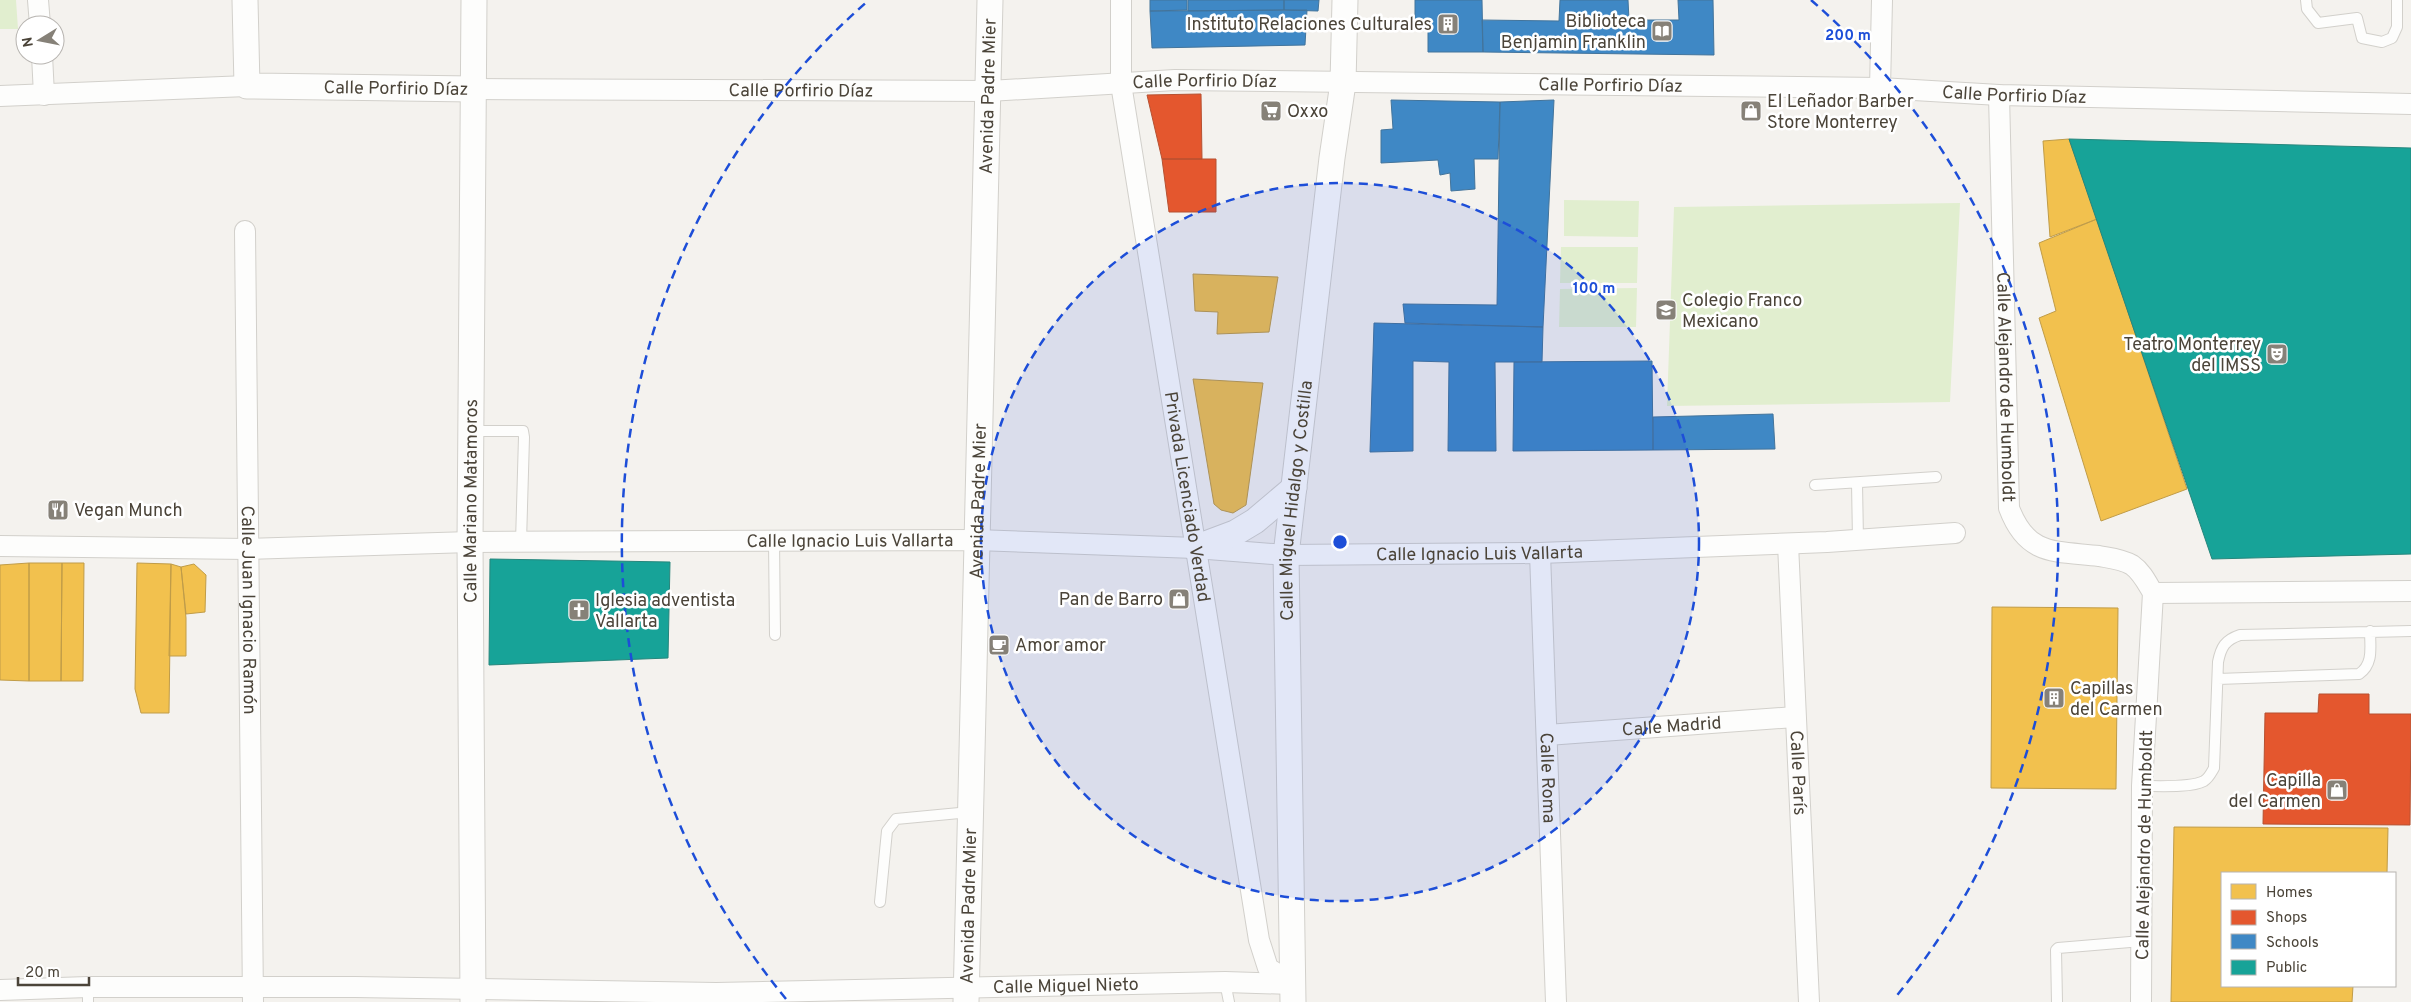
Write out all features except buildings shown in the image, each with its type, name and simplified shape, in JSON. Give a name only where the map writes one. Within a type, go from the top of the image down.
[{"type":"street","points":[[38,0],[39,15]]},
{"type":"street","points":[[245,0],[247,86]]},
{"type":"street","name":"Calle Mariano Matamoros","points":[[473,996],[470,431],[474,0]]},
{"type":"street","name":"Avenida Padre Mier","points":[[966,994],[990,0]]},
{"type":"street","name":"Privada Licenciado Verdad","points":[[1121,0],[1121,84],[1168,365],[1195,548],[1259,940],[1268,968],[1292,987]]},
{"type":"street","name":"Calle Miguel Hidalgo y Costilla","points":[[1292,987],[1286,555],[1331,168],[1343,83],[1345,0]]},
{"type":"street","points":[[1880,88],[1882,0]]},
{"type":"street","points":[[43,65],[44,94]]},
{"type":"street","name":"Calle Porfirio Díaz","points":[[0,96],[247,86],[989,91],[1175,80],[1880,88],[1999,95],[2411,104]]},
{"type":"street","name":"Calle Alejandro de Humboldt","points":[[1999,95],[2009,508],[2016,528],[2032,543],[2050,551],[2115,558],[2132,565],[2142,575],[2152,593],[2142,786],[2141,1002]]},
{"type":"street","name":"Calle Juan Ignacio Ramón","points":[[245,231],[253,995]]},
{"type":"street","points":[[1195,548],[1235,533],[1255,521],[1294,488]]},
{"type":"street","name":"Calle Ignacio Luis Vallarta","points":[[0,546],[248,549],[470,542],[976,540],[1195,548],[1286,555],[1540,553],[1788,544],[1955,533]]},
{"type":"street","name":"Calle París","points":[[1788,544],[1809,1002]]},
{"type":"street","name":"Calle Roma","points":[[1540,553],[1556,1002]]},
{"type":"street","points":[[2152,593],[2411,591]]},
{"type":"street","name":"Calle Madrid","points":[[1547,735],[1795,717]]},
{"type":"street","name":"Calle Miguel Nieto","points":[[0,990],[88,995],[716,997],[966,994],[1225,982],[1292,987]]},
{"type":"lane","points":[[2306,0],[2307,9],[2318,23],[2357,18],[2362,38],[2382,42],[2392,38],[2397,27],[2397,0]]},
{"type":"lane","points":[[470,431],[522,431],[524,437],[521,542]]},
{"type":"lane","points":[[1816,486],[1936,477]]},
{"type":"lane","points":[[1856,483],[1858,540]]},
{"type":"lane","points":[[774,540],[775,635]]},
{"type":"lane","points":[[2218,679],[2360,674],[2366,670],[2370,662],[2370,631]]},
{"type":"lane","points":[[2142,786],[2193,784],[2202,782],[2209,777],[2214,768],[2220,649],[2228,639],[2240,634],[2411,631]]},
{"type":"lane","points":[[880,902],[887,831],[896,819],[970,812]]},
{"type":"lane","points":[[2057,1002],[2056,950],[2058,948],[2142,941]]},
{"type":"lane","points":[[1225,982],[1229,1002]]},
{"type":"green space","points":[[0,0],[16,0],[17,15],[15,15],[15,29],[0,29]]},
{"type":"green space","points":[[1564,200],[1639,201],[1638,237],[1564,236]]},
{"type":"green space","points":[[1960,203],[1950,402],[1667,406],[1674,207]]},
{"type":"green space","points":[[1561,247],[1638,247],[1637,283],[1560,283]]},
{"type":"green space","points":[[1637,288],[1636,327],[1559,327],[1560,289]]},
{"type":"place","name":"Instituto Relaciones Culturales","points":[[1448,24]]},
{"type":"place","name":"Biblioteca Benjamin Franklin","points":[[1662,31]]},
{"type":"place","name":"Oxxo","points":[[1271,111]]},
{"type":"place","name":"El Leñador Barber Store Monterrey","points":[[1751,111]]},
{"type":"place","name":"Colegio Franco Mexicano","points":[[1666,310]]},
{"type":"place","name":"Teatro Monterrey del IMSS","points":[[2277,354]]},
{"type":"place","name":"Vegan Munch","points":[[58,510]]},
{"type":"place","name":"Pan de Barro","points":[[1179,599]]},
{"type":"place","name":"Iglesia adventista Vallarta","points":[[579,610]]},
{"type":"place","name":"Amor amor","points":[[999,645]]},
{"type":"place","name":"Capillas del Carmen","points":[[2054,698]]},
{"type":"place","name":"Capilla del Carmen","points":[[2337,790]]}]
